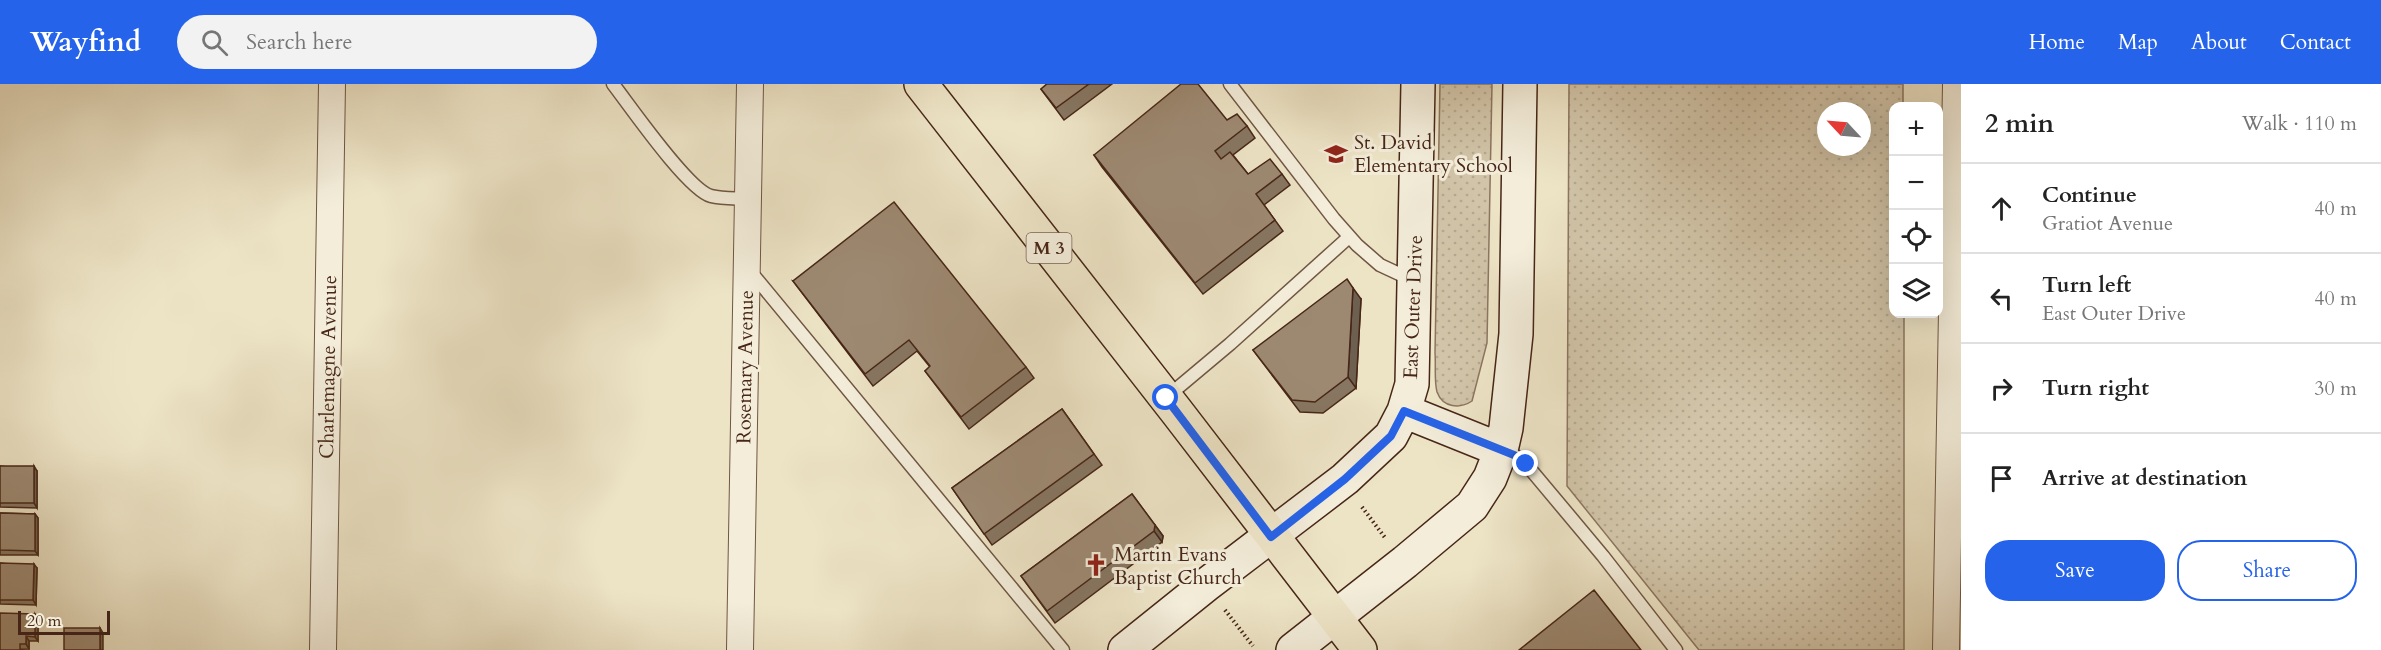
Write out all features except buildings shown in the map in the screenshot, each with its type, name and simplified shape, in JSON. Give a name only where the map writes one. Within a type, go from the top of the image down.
[{"type":"main road","name":"M 3","points":[[921,84],[1360,650]]},
{"type":"street","name":"Charlemagne Avenue","points":[[323,650],[332,84]]},
{"type":"street","name":"Rosemary Avenue","points":[[740,650],[750,84]]},
{"type":"street","name":"East Outer Drive","points":[[1125,650],[1353,472],[1391,436],[1404,411],[1412,384],[1418,84]]},
{"type":"street","points":[[1293,650],[1472,506],[1490,478],[1501,450],[1506,428],[1516,334],[1520,84]]},
{"type":"street","points":[[1946,650],[1956,84]]},
{"type":"street","points":[[1404,411],[1501,450]]},
{"type":"lane","points":[[613,84],[670,158],[699,190],[710,196],[748,199]]},
{"type":"lane","points":[[1230,84],[1349,237],[1380,265],[1414,281]]},
{"type":"lane","points":[[1166,398],[1349,237]]},
{"type":"lane","points":[[747,268],[1064,650]]},
{"type":"lane","points":[[1501,450],[1514,455],[1526,464],[1603,556],[1676,650]]},
{"type":"path","points":[[1355,499],[1387,539]]},
{"type":"path","points":[[1221,605],[1253,646]]},
{"type":"shaded area","points":[[1440,84],[1492,84],[1487,343],[1472,401],[1457,406],[1443,401],[1437,392],[1436,383]]},
{"type":"shaded area","points":[[1569,84],[1903,84],[1903,102],[1889,102],[1889,318],[1904,318],[1904,650],[1699,650],[1567,486]]},
{"type":"place","name":"St. David Elementary School","points":[[1336,154]]},
{"type":"place","name":"Martin Evans Baptist Church","points":[[1096,565]]},
{"type":"route","points":[[1166,398],[1271,537],[1345,479],[1391,436],[1404,411],[1514,455],[1526,464]]}]
